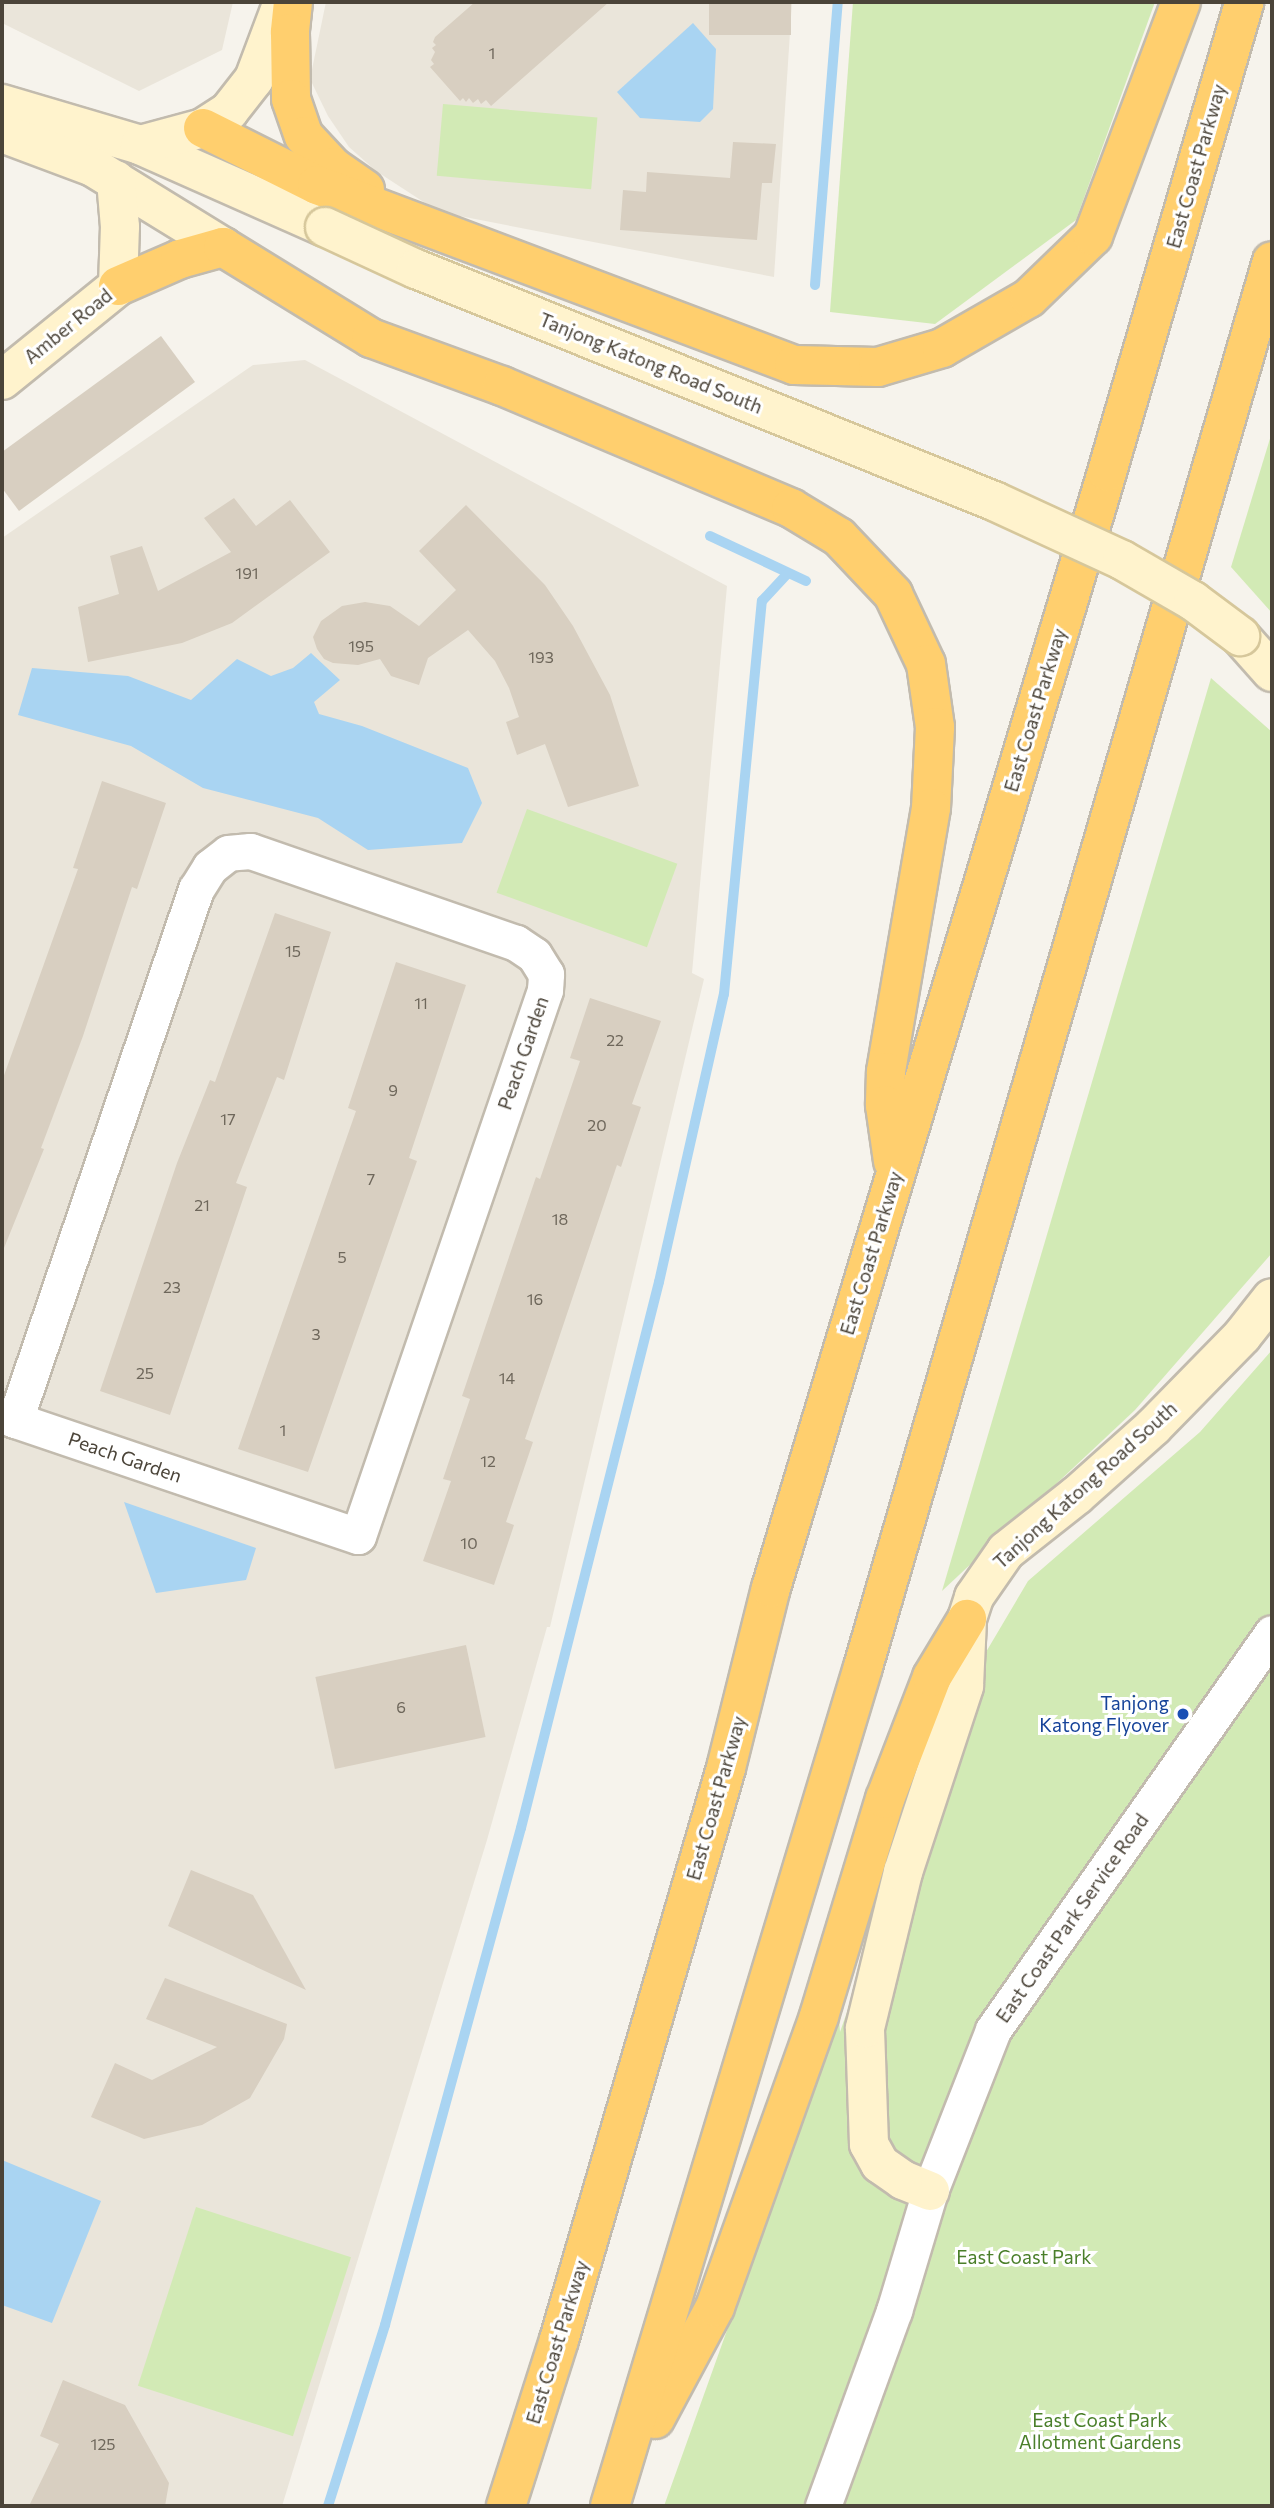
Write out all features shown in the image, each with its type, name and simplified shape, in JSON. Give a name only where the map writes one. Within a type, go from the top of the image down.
[{"type":"highway","points":[[293,2],[291,99],[304,136],[333,167],[413,221]]},
{"type":"highway","points":[[203,128],[317,184],[794,365],[878,367],[942,348],[1029,299],[1094,236],[1181,2]]},
{"type":"highway","name":"East Coast Parkway","points":[[506,2506],[559,2340],[726,1768],[771,1588],[1107,472],[1244,2]]},
{"type":"highway","points":[[118,286],[180,259],[223,247],[371,338],[502,386],[791,508],[839,537],[893,594],[926,664],[935,727],[931,808],[886,1072],[886,1105],[894,1173]]},
{"type":"highway","points":[[612,2501],[863,1667],[1272,261]]},
{"type":"highway","points":[[612,2501],[715,2307],[819,2016],[886,1799],[932,1677],[967,1619]]},
{"type":"main road","points":[[140,145],[203,128],[229,111],[254,79],[283,2]]},
{"type":"main road","name":"Tanjong Katong Road South","points":[[2,104],[140,145],[416,269],[994,501],[1122,560],[1193,601],[1240,636],[1272,671]]},
{"type":"main road","points":[[2,133],[93,167],[223,247]]},
{"type":"main road","name":"Amber Road","points":[[2,380],[118,286],[120,227],[116,180]]},
{"type":"main road","name":"Tanjong Katong Road South","points":[[967,1619],[979,1589],[1006,1551],[1077,1495],[1153,1427],[1242,1336],[1272,1298]]},
{"type":"main road","points":[[930,2192],[903,2180],[880,2164],[870,2144],[865,2028],[903,1872],[964,1686],[967,1619]]},
{"type":"street","name":"Peach Garden","points":[[250,852],[516,943],[534,955],[546,974],[545,990],[358,1536],[8,1418],[196,889],[210,867],[228,853],[250,852]]},
{"type":"street","name":"East Coast Park Service Road","points":[[823,2506],[894,2311],[930,2192],[993,2030],[1272,1633]]},
{"type":"shaded area","points":[[2,2],[233,2],[222,50],[139,91],[2,23]]},
{"type":"shaded area","points":[[326,2],[792,2],[774,277],[439,212],[376,171],[349,147],[328,116],[310,79]]},
{"type":"shaded area","points":[[305,360],[727,586],[692,973],[704,979],[550,1627],[547,1627],[487,1840],[282,2506],[2,2506],[2,538],[253,365]]},
{"type":"green space","points":[[853,2],[1155,2],[1076,220],[935,324],[830,312]]},
{"type":"green space","points":[[443,104],[597,118],[591,189],[437,176]]},
{"type":"green space","points":[[1272,432],[1272,613],[1231,567]]},
{"type":"green space","points":[[1211,678],[1272,732],[1272,1253],[1135,1410],[942,1591]]},
{"type":"green space","points":[[527,809],[677,864],[647,947],[497,893]]},
{"type":"green space","name":"East Coast Park","points":[[1272,1350],[1272,2506],[664,2506],[839,2018],[840,2032],[954,1706],[1028,1581],[1200,1432]]},
{"type":"green space","points":[[196,2207],[351,2257],[293,2436],[138,2386]]},
{"type":"water","points":[[693,23],[716,49],[713,109],[700,122],[640,118],[617,92]]},
{"type":"water","points":[[311,653],[340,680],[314,702],[319,714],[362,726],[468,768],[482,803],[462,843],[368,850],[318,818],[203,788],[131,746],[18,715],[32,668],[128,676],[191,700],[237,659],[271,676],[293,668]]},
{"type":"water","points":[[124,1502],[256,1548],[246,1580],[156,1593]]},
{"type":"water","points":[[2,2160],[101,2201],[52,2323],[2,2305]]},
{"type":"building","points":[[475,2],[609,2],[491,106],[486,100],[481,104],[478,99],[473,103],[469,98],[466,102],[463,98],[460,101],[430,67],[434,64],[431,60],[435,52],[432,48],[436,45],[433,42],[435,37]]},
{"type":"building","points":[[709,2],[791,2],[791,35],[709,35]]},
{"type":"building","points":[[733,142],[776,144],[772,183],[762,183],[757,240],[620,230],[623,190],[646,192],[647,172],[730,178]]},
{"type":"building","points":[[161,336],[195,382],[19,511],[2,488],[2,452]]},
{"type":"building","points":[[234,498],[256,526],[290,500],[330,552],[232,623],[182,643],[88,662],[78,607],[119,594],[110,556],[142,546],[158,591],[231,552],[204,518]]},
{"type":"building","points":[[466,505],[545,585],[573,626],[610,695],[639,786],[568,807],[545,744],[517,755],[506,722],[519,717],[509,688],[495,661],[468,630],[428,658],[419,685],[391,676],[380,659],[358,665],[333,663],[324,659],[317,649],[313,637],[321,621],[342,606],[365,602],[390,606],[419,626],[456,590],[419,551]]},
{"type":"building","points":[[102,781],[166,803],[137,889],[132,887],[83,1036],[41,1148],[44,1149],[2,1253],[2,1081],[78,869],[73,868]]},
{"type":"building","points":[[275,913],[331,932],[284,1080],[277,1077],[236,1183],[247,1187],[170,1415],[100,1391],[177,1163],[210,1080],[215,1082]]},
{"type":"building","points":[[396,962],[466,985],[409,1158],[417,1161],[308,1472],[238,1449],[356,1111],[348,1108]]},
{"type":"building","points":[[590,998],[661,1021],[632,1104],[641,1107],[621,1167],[617,1165],[525,1439],[533,1442],[506,1522],[514,1525],[494,1585],[423,1561],[451,1481],[443,1479],[470,1399],[462,1396],[536,1177],[540,1179],[580,1061],[570,1058]]},
{"type":"building","points":[[466,1645],[486,1737],[335,1769],[315,1677]]},
{"type":"building","points":[[191,1870],[253,1895],[306,1990],[168,1926]]},
{"type":"building","points":[[165,1978],[287,2024],[284,2039],[250,2098],[202,2125],[144,2139],[91,2117],[115,2063],[152,2080],[217,2047],[146,2019]]},
{"type":"building","points":[[63,2380],[125,2405],[169,2483],[165,2506],[29,2506],[59,2444],[40,2436]]},
{"type":"waterway","points":[[815,285],[838,2]]},
{"type":"waterway","points":[[710,536],[806,581]]},
{"type":"waterway","points":[[328,2506],[385,2325],[521,1828],[659,1282],[724,994],[762,601],[788,573]]},
{"type":"place","name":"Tanjong Katong Flyover","points":[[1183,1714]]},
{"type":"park label","name":"East Coast Park Allotment Gardens","points":[[1100,2431]]}]
